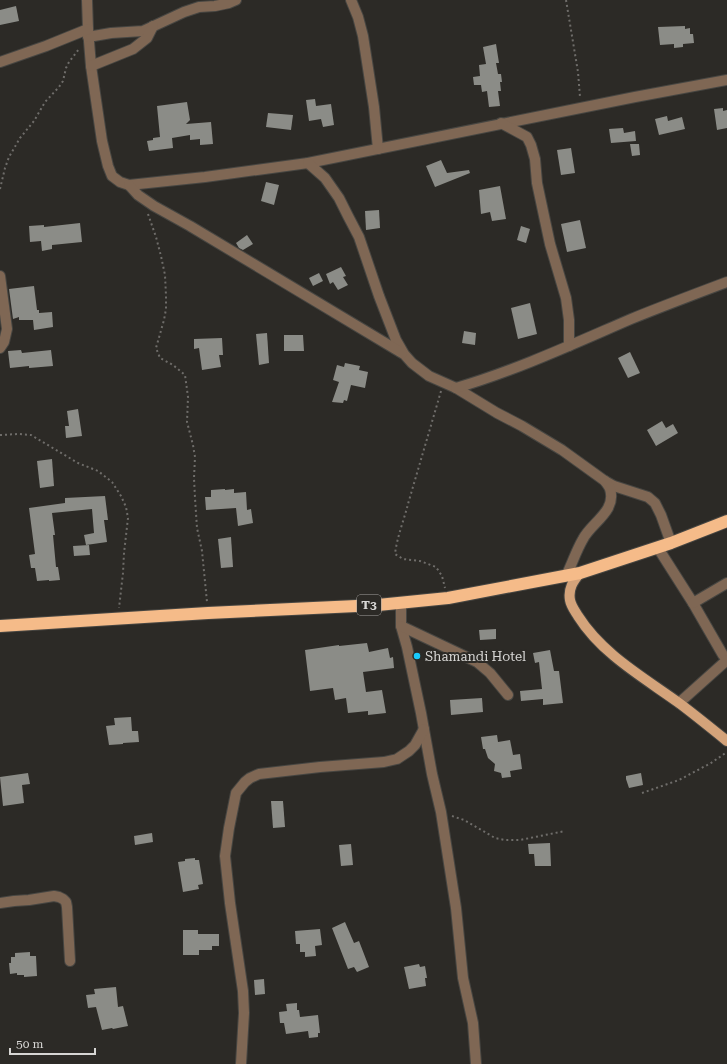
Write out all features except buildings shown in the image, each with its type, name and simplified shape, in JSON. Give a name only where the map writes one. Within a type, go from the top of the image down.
[{"type":"highway","name":"T3","points":[[0,626],[401,603],[448,598],[580,573],[658,548],[727,521]]},
{"type":"main road","points":[[580,573],[573,582],[569,592],[570,602],[582,623],[590,633],[611,654],[679,703],[727,741]]},
{"type":"street","points":[[87,0],[91,66],[102,141],[112,176],[120,182],[130,184],[205,177],[308,163],[501,123],[727,80]]},
{"type":"street","points":[[0,62],[46,46],[88,36],[144,31],[184,12],[236,0]]},
{"type":"street","points":[[351,0],[358,17],[363,36],[374,108],[378,148]]},
{"type":"street","points":[[91,66],[133,49],[147,38],[153,26]]},
{"type":"street","points":[[501,123],[527,137],[531,145],[535,159],[537,183],[550,244],[566,298],[569,320],[569,346]]},
{"type":"street","points":[[308,163],[325,178],[339,198],[359,237],[396,340],[412,364],[429,376],[456,388],[496,413],[522,426],[562,450],[605,481],[614,486],[648,497],[655,503],[671,543]]},
{"type":"street","points":[[130,184],[138,195],[154,206],[404,354]]},
{"type":"street","points":[[0,276],[7,329],[4,342],[0,348]]},
{"type":"street","points":[[456,388],[496,375],[727,282]]},
{"type":"street","points":[[566,576],[587,532],[609,508],[611,500],[610,489],[605,481]]},
{"type":"street","points":[[658,548],[693,603],[723,655],[727,659],[679,703]]},
{"type":"street","points":[[693,603],[727,583]]},
{"type":"street","points":[[401,603],[401,626],[407,647],[441,812],[456,908],[463,978],[473,1023],[476,1064]]},
{"type":"street","points":[[401,626],[477,662],[490,673],[508,695]]},
{"type":"street","points":[[241,1064],[244,1013],[243,991],[230,903],[225,856],[228,828],[236,793],[245,782],[259,774],[384,762],[396,759],[409,751],[415,745],[424,729]]},
{"type":"street","points":[[0,903],[54,896],[63,899],[68,907],[70,960]]},
{"type":"path","points":[[566,0],[578,72],[580,109]]},
{"type":"path","points":[[0,188],[5,168],[20,138],[34,121],[45,102],[59,87],[63,81],[69,62],[88,36]]},
{"type":"path","points":[[138,195],[148,215],[156,237],[165,275],[166,309],[156,348],[160,358],[173,365],[185,375],[188,397],[187,422],[195,457],[194,491],[197,528],[202,551],[208,613]]},
{"type":"path","points":[[444,383],[396,544],[395,554],[403,559],[420,561],[436,567],[442,576],[448,598]]},
{"type":"path","points":[[0,435],[31,435],[78,463],[98,471],[112,482],[121,496],[126,507],[128,518],[117,619]]},
{"type":"path","points":[[642,793],[679,780],[711,763],[727,752]]},
{"type":"path","points":[[441,812],[464,820],[495,838],[505,840],[520,840],[565,831]]},
{"type":"place","name":"Shamandi Hotel","points":[[417,656]]}]
